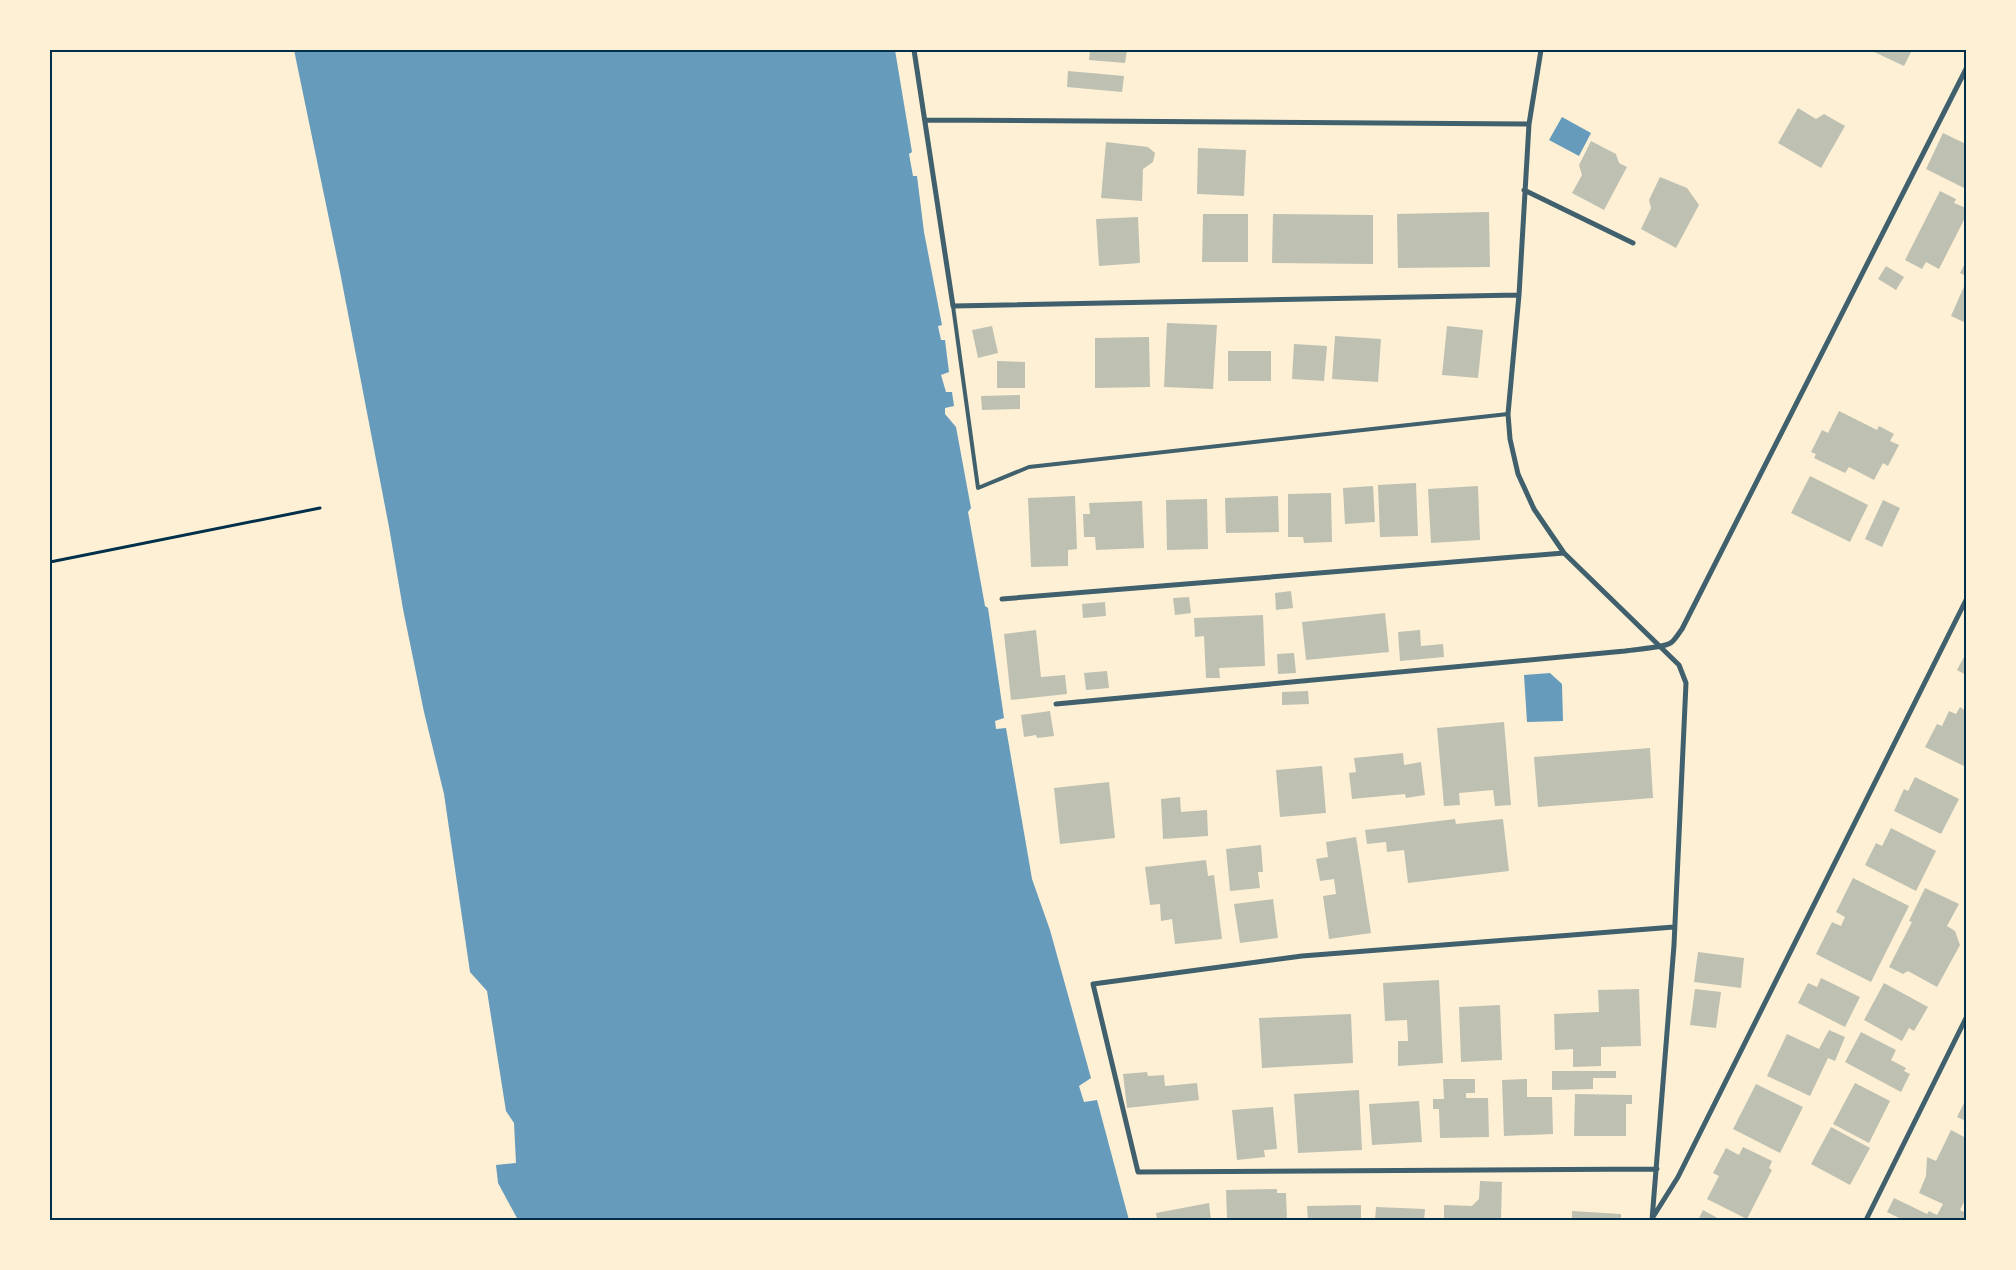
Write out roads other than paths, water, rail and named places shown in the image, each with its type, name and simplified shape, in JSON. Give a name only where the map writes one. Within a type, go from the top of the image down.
[{"type":"street","points":[[914,50],[953,306],[1519,295]]},
{"type":"street","points":[[1541,50],[1529,124],[1519,295],[1508,414],[1510,439],[1518,474],[1534,509],[1564,554],[1679,665],[1686,684],[1674,927],[1652,1220]]},
{"type":"street","points":[[1056,704],[1662,647],[1672,642],[1682,629],[1966,69]]},
{"type":"street","points":[[926,120],[1529,124]]},
{"type":"street","points":[[1524,190],[1633,243]]},
{"type":"street","points":[[1002,598],[1564,554]]},
{"type":"street","points":[[1652,1220],[1683,1168],[1966,600]]},
{"type":"street","points":[[1657,1169],[1138,1172],[1093,984],[1302,956],[1674,927]]},
{"type":"street","points":[[1866,1220],[1966,1018]]},
{"type":"lane","points":[[953,306],[978,488],[1029,467],[1508,414]]},
{"type":"water","points":[[294,50],[895,50],[912,152],[909,154],[913,176],[917,176],[924,232],[942,325],[938,326],[941,340],[945,340],[949,372],[941,375],[946,392],[952,392],[954,406],[945,408],[945,414],[956,427],[971,508],[968,512],[985,606],[988,608],[1004,718],[995,721],[996,729],[1006,728],[1032,879],[1050,930],[1091,1078],[1079,1086],[1084,1102],[1097,1100],[1129,1220],[518,1220],[498,1183],[496,1165],[516,1163],[514,1123],[506,1111],[487,991],[470,972],[444,794],[424,712],[403,609],[340,272]]},
{"type":"water","points":[[1562,117],[1591,133],[1579,156],[1549,140]]},
{"type":"water","points":[[1550,673],[1562,684],[1563,721],[1527,722],[1524,675]]}]
